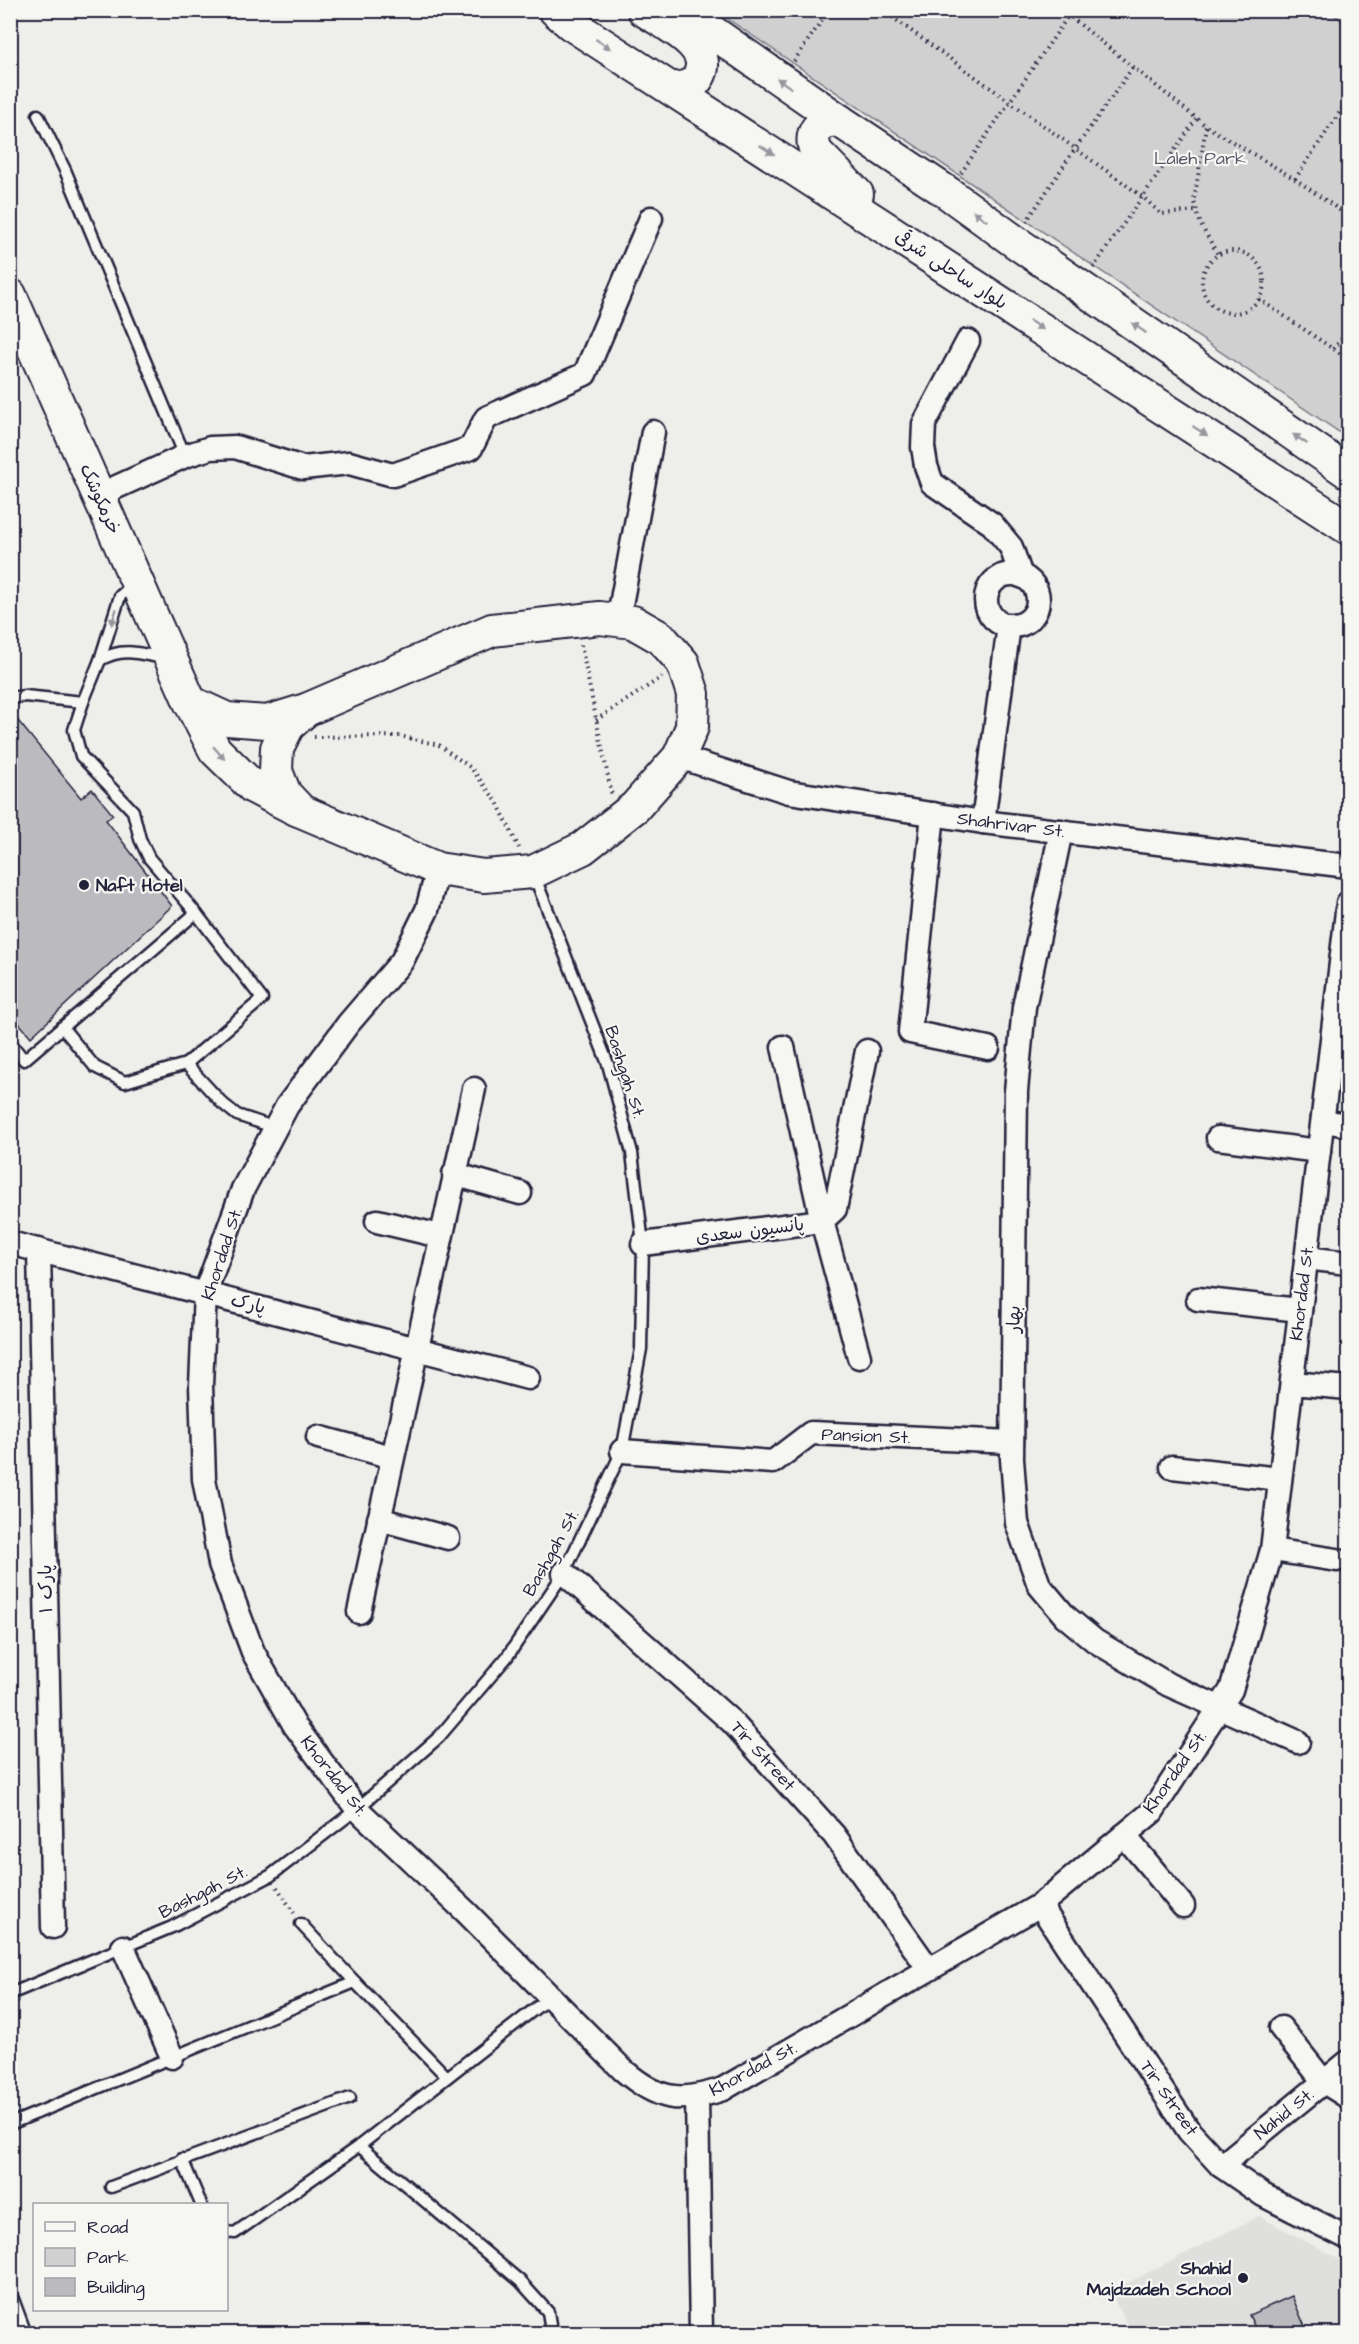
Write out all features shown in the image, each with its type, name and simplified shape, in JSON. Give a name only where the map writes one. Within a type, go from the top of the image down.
[{"type":"main road","name":"بلوار ساحلی شرقی","points":[[555,10],[571,24],[1348,528]]},
{"type":"main road","points":[[645,10],[697,46],[702,56],[699,76],[691,84],[681,89],[671,88]]},
{"type":"main road","points":[[681,10],[840,121],[948,192],[1014,241],[1348,471]]},
{"type":"main road","points":[[840,121],[825,121],[819,126],[812,139],[817,153],[898,236]]},
{"type":"main road","name":"خرمکوشک","points":[[10,295],[22,332],[99,495],[190,702],[215,750],[253,788],[301,811],[438,869],[484,876],[533,872]]},
{"type":"main road","points":[[190,702],[227,719],[267,722],[306,710],[492,630],[600,618],[633,622],[661,638],[683,663],[693,694],[692,727],[679,758],[635,807],[583,848],[533,872]]},
{"type":"main road","points":[[301,811],[285,794],[276,771],[277,748],[288,726],[306,710]]},
{"type":"street","points":[[99,495],[185,456],[210,448],[236,447],[303,468],[349,463],[393,476],[471,448],[486,418],[585,374],[651,218]]},
{"type":"street","points":[[968,341],[924,424],[923,447],[926,466],[932,483],[992,524],[1011,547],[1021,576]]},
{"type":"street","points":[[618,621],[653,432]]},
{"type":"street","points":[[1013,574],[1021,576],[1034,586],[1038,602],[1036,610],[1025,622],[1010,625],[1001,623],[989,611],[987,594],[990,585],[996,579],[1013,574]]},
{"type":"street","points":[[983,822],[1010,625]]},
{"type":"street","name":"Shahrivar St.","points":[[679,758],[789,792],[983,822],[1348,866]]},
{"type":"street","points":[[933,814],[910,1032],[987,1048]]},
{"type":"street","name":"بهار","points":[[1061,831],[1024,1007],[1016,1091],[1012,1442],[1017,1523],[1039,1585],[1065,1616],[1095,1641],[1169,1685],[1298,1742]]},
{"type":"street","name":"Khordad St.","points":[[438,869],[427,910],[402,961],[348,1024],[287,1106],[243,1189],[205,1293],[201,1385],[204,1479],[220,1564],[253,1653],[295,1726],[357,1809],[466,1912],[622,2070],[644,2088],[669,2097],[697,2098],[723,2089],[1040,1905],[1152,1812],[1231,1690],[1272,1550],[1348,903]]},
{"type":"street","points":[[783,1047],[822,1221],[859,1357]]},
{"type":"street","name":"پانسیون سعدی","points":[[643,1244],[822,1221],[835,1209],[867,1051]]},
{"type":"street","points":[[359,1612],[415,1348],[474,1089]]},
{"type":"street","points":[[1323,1121],[1348,1125]]},
{"type":"street","points":[[1218,1138],[1319,1151]]},
{"type":"street","points":[[454,1174],[520,1193]]},
{"type":"street","points":[[377,1221],[440,1236]]},
{"type":"street","name":"پارک","points":[[10,1243],[528,1378]]},
{"type":"street","name":"پارک ۱","points":[[39,1250],[53,1927]]},
{"type":"street","points":[[1306,1258],[1348,1263]]},
{"type":"street","points":[[1198,1299],[1300,1310]]},
{"type":"street","points":[[1292,1383],[1348,1388]]},
{"type":"street","name":"Pansion St.","points":[[622,1451],[773,1462],[812,1434],[1012,1442]]},
{"type":"street","points":[[318,1437],[392,1457]]},
{"type":"street","points":[[1172,1467],[1280,1479]]},
{"type":"street","points":[[379,1519],[448,1538]]},
{"type":"street","points":[[1272,1550],[1337,1560]]},
{"type":"street","name":"Tir Street","points":[[564,1573],[740,1731],[834,1835],[929,1969]]},
{"type":"street","points":[[1124,1835],[1183,1906]]},
{"type":"street","name":"Tir Street","points":[[1040,1905],[1189,2131],[1221,2166],[1263,2195],[1348,2238]]},
{"type":"street","points":[[123,1947],[172,2056]]},
{"type":"street","points":[[1281,2028],[1323,2082],[1348,2097]]},
{"type":"street","name":"Nahid St.","points":[[1221,2166],[1348,2062]]},
{"type":"street","points":[[697,2098],[701,2334]]},
{"type":"lane","points":[[38,115],[65,170],[185,456]]},
{"type":"lane","points":[[62,1027],[95,1067],[125,1082],[186,1064],[262,999],[196,913],[149,858],[140,839],[133,811],[81,756],[74,730],[100,660],[120,596],[137,581]]},
{"type":"lane","points":[[100,660],[113,653],[129,652],[172,660]]},
{"type":"lane","points":[[10,698],[25,696],[83,702]]},
{"type":"lane","name":"Bashgah St.","points":[[10,1994],[172,1927],[270,1876],[357,1809],[439,1737],[507,1657],[564,1573],[622,1451],[641,1349],[643,1244],[632,1153],[608,1064],[533,872]]},
{"type":"lane","points":[[10,1042],[24,1060],[196,913]]},
{"type":"lane","points":[[186,1064],[222,1103],[237,1115],[276,1128]]},
{"type":"lane","points":[[301,1924],[447,2077]]},
{"type":"lane","points":[[15,2121],[355,1982]]},
{"type":"lane","points":[[228,2232],[235,2233],[359,2146],[550,1997]]},
{"type":"lane","points":[[111,2187],[350,2098]]},
{"type":"lane","points":[[359,2146],[520,2281],[548,2312],[550,2324],[548,2334]]},
{"type":"lane","points":[[182,2159],[200,2203]]},
{"type":"lane","points":[[10,2291],[13,2305],[26,2334]]},
{"type":"path","points":[[781,80],[829,10]]},
{"type":"path","points":[[882,10],[1143,197],[1161,214],[1197,211]]},
{"type":"path","points":[[890,16],[894,10]]},
{"type":"path","points":[[1062,10],[1206,126],[1295,179],[1348,216]]},
{"type":"path","points":[[1344,10],[1348,14]]},
{"type":"path","points":[[948,192],[1069,15]]},
{"type":"path","points":[[1014,241],[1133,67]]},
{"type":"path","points":[[1295,179],[1348,100]]},
{"type":"path","points":[[1080,286],[1197,118]]},
{"type":"path","points":[[1206,126],[1194,201],[1201,225],[1218,255]]},
{"type":"path","points":[[1227,252],[1247,255],[1255,261],[1261,269],[1263,279],[1259,299],[1244,312],[1234,314],[1214,308],[1207,300],[1202,281],[1210,262],[1218,255],[1227,252]]},
{"type":"path","points":[[1259,299],[1348,359]]},
{"type":"path","points":[[1333,349],[1348,331]]},
{"type":"path","points":[[575,621],[586,663],[617,821]]},
{"type":"path","points":[[596,720],[683,663]]},
{"type":"path","points":[[282,737],[400,736],[440,745],[471,768],[497,802],[515,842],[533,872]]},
{"type":"path","points":[[270,1876],[301,1924]]},
{"type":"shaded area","name":"Shahid Majdzadeh School","points":[[1259,2216],[1348,2264],[1348,2333],[1118,2333],[1129,2327],[1110,2292]]},
{"type":"green space","name":"Laleh Park","points":[[716,11],[1330,11],[1348,26],[1348,438]]},
{"type":"building","name":"Naft Hotel","points":[[10,711],[81,798],[92,789],[113,815],[106,820],[172,906],[31,1037],[10,1013]]},
{"type":"building","points":[[1292,2296],[1308,2334],[1258,2334],[1249,2315]]},
{"type":"place","name":"Naft Hotel","points":[[84,885]]},
{"type":"place","name":"Shahid Majdzadeh School","points":[[1243,2278]]}]
